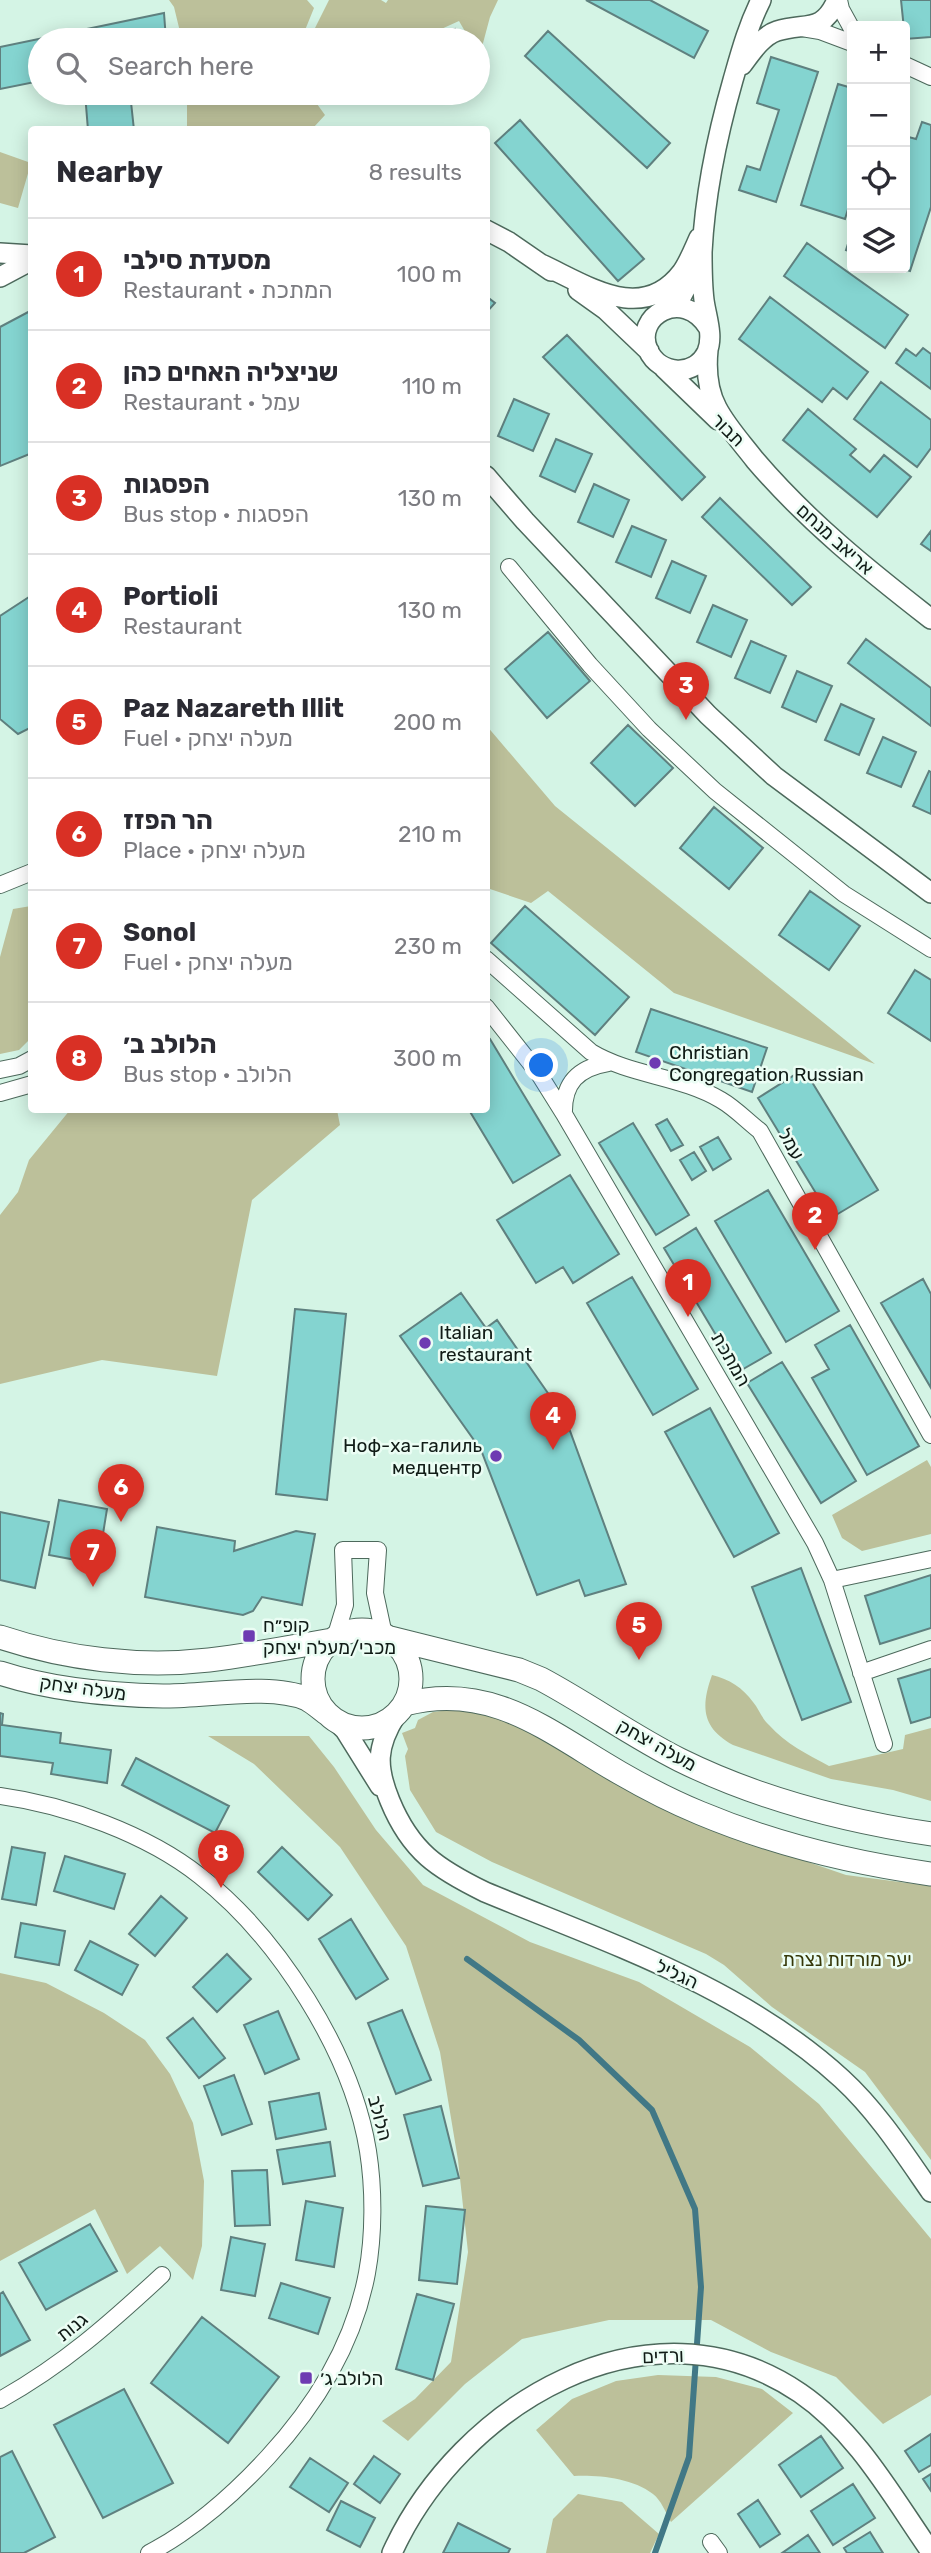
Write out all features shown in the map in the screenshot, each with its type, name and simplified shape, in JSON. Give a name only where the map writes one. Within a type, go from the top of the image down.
[{"type":"main road","points":[[401,1709],[412,1682],[410,1666],[403,1651],[387,1637],[369,1630],[358,1630],[333,1639],[319,1656],[313,1674],[313,1686],[318,1702],[332,1718],[349,1727],[368,1728],[382,1724],[401,1709],[440,1697],[463,1698],[507,1709],[546,1727],[661,1795],[738,1828],[848,1860],[931,1874]]},
{"type":"main road","name":"מעלה יצחק","points":[[0,1637],[60,1653],[166,1662],[208,1660],[333,1639]]},
{"type":"main road","name":"מעלה יצחק","points":[[387,1637],[519,1670],[541,1679],[679,1759],[751,1790],[857,1821],[931,1834]]},
{"type":"main road","name":"מעלה יצחק","points":[[0,1673],[54,1686],[128,1695],[251,1692],[283,1694],[307,1699],[332,1718]]},
{"type":"street","points":[[762,0],[767,11],[782,24],[820,31],[847,41]]},
{"type":"street","points":[[702,255],[679,301],[653,319],[647,329],[646,340],[655,358],[678,371],[695,366],[703,359],[708,349],[710,338],[702,281],[702,255],[716,142],[747,32],[762,0]]},
{"type":"street","points":[[733,78],[765,38],[776,31],[822,21],[832,12],[838,0]]},
{"type":"street","points":[[838,0],[848,21]]},
{"type":"street","points":[[910,67],[931,76]]},
{"type":"street","points":[[541,264],[611,295],[643,299],[658,293],[682,271],[704,228]]},
{"type":"street","points":[[490,232],[619,317],[647,319],[662,312],[687,308],[697,313],[708,327]]},
{"type":"street","points":[[0,253],[28,256]]},
{"type":"street","points":[[0,278],[28,260]]},
{"type":"street","name":"תבור","points":[[606,310],[748,451]]},
{"type":"street","name":"תבור","points":[[708,349],[706,370],[716,407],[748,451]]},
{"type":"street","name":"אריאב מנחם","points":[[748,451],[802,511],[838,544],[931,619]]},
{"type":"street","points":[[490,481],[708,716],[774,776],[931,893]]},
{"type":"street","points":[[509,567],[590,665],[649,729],[715,792],[844,894],[931,949]]},
{"type":"street","points":[[0,872],[9,876],[26,874]]},
{"type":"street","points":[[0,885],[26,874]]},
{"type":"street","name":"עמל","points":[[490,964],[573,1038],[608,1063],[697,1089],[721,1100],[760,1131],[931,1435]]},
{"type":"street","name":"המתכת","points":[[490,1012],[538,1074],[564,1114],[815,1543],[832,1580],[884,1744]]},
{"type":"street","points":[[0,1070],[28,1061]]},
{"type":"street","points":[[564,1114],[564,1100],[571,1083],[581,1071],[608,1063]]},
{"type":"street","points":[[0,1093],[28,1085]]},
{"type":"street","points":[[333,1639],[345,1605],[343,1550],[378,1550],[375,1592],[387,1637]]},
{"type":"street","points":[[832,1580],[931,1559]]},
{"type":"street","points":[[862,1673],[931,1649]]},
{"type":"street","name":"הגליל","points":[[401,1709],[385,1733],[380,1747],[383,1784],[398,1821],[411,1842],[453,1877],[680,1974],[771,2025],[842,2079],[875,2114],[931,2192]]},
{"type":"street","name":"הגליל","points":[[332,1718],[345,1730],[392,1804]]},
{"type":"street","name":"הלולב","points":[[0,1796],[18,1798],[110,1826],[159,1849],[200,1876],[236,1909],[269,1943],[332,2043],[355,2101],[368,2151],[372,2210],[367,2273],[351,2328],[328,2378],[298,2425],[246,2482],[201,2520],[172,2541],[149,2553]]},
{"type":"street","name":"גנות","points":[[0,2400],[61,2363],[162,2275]]},
{"type":"street","name":"ורדים","points":[[392,2553],[403,2528],[428,2490],[461,2452],[542,2388],[594,2365],[631,2357],[680,2353],[720,2359],[765,2372],[824,2410],[849,2435],[931,2552]]},
{"type":"green space","points":[[169,0],[307,0],[314,8],[306,28],[179,28],[174,7]]},
{"type":"green space","points":[[329,0],[381,0],[386,3],[388,0],[498,0],[487,28],[463,28],[459,21],[444,28],[315,28]]},
{"type":"green space","points":[[187,105],[318,105],[325,115],[315,126],[187,126]]},
{"type":"green space","points":[[0,152],[28,162],[28,173],[18,208],[0,203]]},
{"type":"green space","points":[[490,730],[555,806],[875,1064],[674,993],[548,891],[531,903],[490,889]]},
{"type":"green space","points":[[28,906],[28,1041],[19,1050],[0,1054],[0,957],[13,909]]},
{"type":"green space","points":[[68,1113],[338,1113],[340,1125],[252,1200],[217,1376],[102,1360],[0,1384],[0,1215],[18,1192],[29,1160]]},
{"type":"green space","points":[[927,1460],[931,1467],[931,1534],[862,1551],[842,1538],[832,1515]]},
{"type":"green space","points":[[712,1675],[740,1688],[764,1720],[782,1738],[829,1766],[903,1749],[905,1735],[931,1728],[931,1801],[893,1790],[831,1779],[733,1745],[715,1731],[706,1715],[706,1696]]},
{"type":"green space","name":"יער מורדות נצרת","points":[[466,1708],[503,1719],[779,1852],[846,1875],[931,1886],[931,2160],[865,2072],[772,2007],[724,1965],[706,1954],[492,1862],[436,1832],[410,1790],[405,1756],[408,1749],[402,1733],[415,1728],[418,1720],[433,1712]]},
{"type":"green space","points":[[208,1736],[309,1736],[334,1767],[376,1830],[423,1885],[530,1942],[639,1982],[750,2047],[819,2104],[931,2239],[931,2395],[883,2424],[836,2377],[771,2352],[711,2320],[609,2320],[522,2339],[465,2384],[408,2441],[382,2421],[415,2399],[451,2362],[468,2252],[458,2160],[440,2052],[406,1946],[340,1847],[254,1764]]},
{"type":"green space","points":[[0,1973],[46,1983],[104,2013],[145,2040],[170,2074],[193,2123],[204,2181],[202,2246],[193,2280],[160,2246],[127,2274],[95,2209],[0,2261]]},
{"type":"green space","points":[[658,2375],[716,2377],[762,2389],[793,2413],[671,2522],[653,2494],[635,2484],[594,2476],[574,2476],[536,2430],[572,2399],[616,2381]]},
{"type":"green space","points":[[578,2494],[622,2502],[659,2534],[650,2553],[546,2553],[553,2519]]},
{"type":"building","points":[[586,0],[650,0],[708,31],[694,58]]},
{"type":"building","points":[[901,0],[931,0],[931,37],[910,39],[910,21],[903,21]]},
{"type":"building","points":[[164,13],[165,28],[92,28]]},
{"type":"building","points":[[548,31],[670,143],[647,168],[525,56]]},
{"type":"building","points":[[28,41],[28,83],[0,89],[0,47]]},
{"type":"building","points":[[771,57],[818,72],[776,202],[739,190],[747,166],[760,170],[779,110],[757,103]]},
{"type":"building","points":[[838,84],[847,87],[845,219],[801,205]]},
{"type":"building","points":[[86,105],[131,105],[134,126],[88,126]]},
{"type":"building","points":[[520,120],[644,259],[618,281],[495,143]]},
{"type":"building","points":[[922,122],[931,125],[931,207],[910,271],[910,137],[916,139]]},
{"type":"building","points":[[807,243],[908,315],[885,348],[784,276]]},
{"type":"building","points":[[770,297],[868,372],[847,399],[833,388],[822,402],[739,339]]},
{"type":"building","points":[[28,312],[28,455],[0,466],[0,327]]},
{"type":"building","points":[[567,335],[705,477],[682,500],[543,357]]},
{"type":"building","points":[[923,348],[931,354],[931,389],[896,363],[906,349],[916,356]]},
{"type":"building","points":[[881,382],[931,420],[931,448],[917,467],[854,419]]},
{"type":"building","points":[[514,399],[549,414],[533,451],[498,436]]},
{"type":"building","points":[[808,409],[856,449],[850,455],[870,472],[884,455],[911,477],[877,517],[783,440]]},
{"type":"building","points":[[556,439],[592,454],[575,492],[540,476]]},
{"type":"building","points":[[594,484],[629,500],[613,537],[578,522]]},
{"type":"building","points":[[720,498],[811,587],[792,605],[702,517]]},
{"type":"building","points":[[632,526],[666,540],[651,577],[616,562]]},
{"type":"building","points":[[931,531],[931,551],[921,544]]},
{"type":"building","points":[[672,561],[706,576],[690,613],[656,598]]},
{"type":"building","points":[[28,598],[28,729],[18,734],[0,719],[0,616]]},
{"type":"building","points":[[713,605],[747,620],[731,657],[697,642]]},
{"type":"building","points":[[548,632],[590,681],[547,718],[505,669]]},
{"type":"building","points":[[866,639],[931,688],[931,726],[848,663]]},
{"type":"building","points":[[751,641],[786,656],[770,693],[735,678]]},
{"type":"building","points":[[797,671],[832,686],[816,722],[782,707]]},
{"type":"building","points":[[841,704],[874,719],[859,755],[825,740]]},
{"type":"building","points":[[628,725],[673,768],[635,806],[591,763]]},
{"type":"building","points":[[883,737],[916,752],[901,787],[867,773]]},
{"type":"building","points":[[929,771],[931,772],[931,814],[913,806]]},
{"type":"building","points":[[714,807],[763,848],[729,889],[680,848]]},
{"type":"building","points":[[810,891],[860,926],[829,970],[779,935]]},
{"type":"building","points":[[525,906],[629,997],[595,1035],[491,943]]},
{"type":"building","points":[[915,970],[931,980],[931,1041],[888,1013]]},
{"type":"building","points":[[651,1009],[767,1048],[752,1092],[636,1052]]},
{"type":"building","points":[[490,1039],[560,1155],[513,1183],[471,1113],[490,1113]]},
{"type":"building","points":[[804,1069],[878,1190],[831,1218],[758,1098]]},
{"type":"building","points":[[667,1119],[683,1145],[671,1151],[656,1125]]},
{"type":"building","points":[[633,1123],[689,1215],[656,1235],[599,1143]]},
{"type":"building","points":[[718,1137],[731,1159],[713,1170],[700,1147]]},
{"type":"building","points":[[694,1152],[706,1171],[692,1180],[680,1160]]},
{"type":"building","points":[[570,1175],[619,1254],[573,1283],[563,1267],[536,1283],[497,1220]]},
{"type":"building","points":[[768,1190],[839,1311],[786,1342],[715,1221]]},
{"type":"building","points":[[696,1228],[771,1353],[738,1372],[664,1248]]},
{"type":"building","points":[[632,1277],[698,1389],[653,1415],[587,1303]]},
{"type":"building","points":[[923,1279],[931,1294],[931,1388],[881,1303]]},
{"type":"building","points":[[461,1293],[486,1328],[497,1320],[552,1399],[570,1431],[626,1584],[585,1596],[579,1580],[537,1595],[481,1450],[400,1336]]},
{"type":"building","points":[[295,1309],[346,1314],[327,1500],[276,1494]]},
{"type":"building","points":[[850,1325],[919,1446],[867,1475],[812,1378],[829,1369],[815,1345]]},
{"type":"building","points":[[782,1362],[856,1481],[821,1503],[747,1383]]},
{"type":"building","points":[[710,1408],[779,1533],[734,1557],[665,1432]]},
{"type":"building","points":[[59,1500],[107,1509],[102,1540],[80,1536],[76,1560],[49,1555]]},
{"type":"building","points":[[0,1512],[49,1522],[35,1588],[0,1580]]},
{"type":"building","points":[[157,1527],[235,1541],[234,1551],[296,1531],[315,1534],[302,1605],[262,1597],[253,1611],[243,1615],[145,1597]]},
{"type":"building","points":[[801,1568],[851,1702],[802,1720],[752,1587]]},
{"type":"building","points":[[931,1575],[931,1628],[880,1644],[865,1596]]},
{"type":"building","points":[[931,1669],[931,1717],[911,1723],[898,1679]]},
{"type":"building","points":[[0,1713],[3,1714],[2,1725],[61,1733],[60,1743],[111,1750],[107,1783],[51,1774],[53,1763],[0,1756]]},
{"type":"building","points":[[136,1758],[229,1806],[215,1833],[122,1785]]},
{"type":"building","points":[[12,1847],[45,1853],[36,1905],[2,1899]]},
{"type":"building","points":[[282,1847],[332,1895],[308,1920],[258,1872]]},
{"type":"building","points":[[65,1856],[125,1874],[114,1909],[54,1891]]},
{"type":"building","points":[[161,1896],[187,1918],[155,1956],[129,1934]]},
{"type":"building","points":[[351,1919],[388,1979],[356,1999],[319,1939]]},
{"type":"building","points":[[21,1923],[65,1931],[59,1965],[15,1957]]},
{"type":"building","points":[[90,1941],[138,1965],[122,1995],[75,1970]]},
{"type":"building","points":[[227,1954],[251,1979],[217,2012],[193,1987]]},
{"type":"building","points":[[402,2010],[431,2080],[396,2094],[368,2023]]},
{"type":"building","points":[[278,2011],[299,2059],[265,2074],[244,2025]]},
{"type":"building","points":[[193,2018],[225,2058],[199,2078],[167,2038]]},
{"type":"building","points":[[234,2075],[252,2124],[222,2135],[204,2086]]},
{"type":"building","points":[[319,2093],[326,2129],[276,2139],[269,2102]]},
{"type":"building","points":[[441,2106],[459,2178],[423,2186],[404,2115]]},
{"type":"building","points":[[330,2142],[335,2176],[283,2184],[277,2150]]},
{"type":"building","points":[[267,2170],[270,2225],[235,2226],[232,2171]]},
{"type":"building","points":[[306,2201],[343,2208],[334,2267],[296,2260]]},
{"type":"building","points":[[426,2206],[465,2210],[457,2284],[419,2280]]},
{"type":"building","points":[[90,2224],[117,2271],[46,2310],[19,2263]]},
{"type":"building","points":[[231,2237],[265,2244],[255,2296],[221,2290]]},
{"type":"building","points":[[281,2283],[330,2298],[318,2334],[269,2318]]},
{"type":"building","points":[[3,2292],[30,2340],[0,2356],[0,2294]]},
{"type":"building","points":[[417,2294],[454,2304],[433,2380],[396,2369]]},
{"type":"building","points":[[202,2317],[279,2377],[228,2443],[151,2383]]},
{"type":"building","points":[[124,2389],[173,2483],[103,2518],[54,2425]]},
{"type":"building","points":[[931,2434],[931,2465],[919,2472],[905,2451]]},
{"type":"building","points":[[821,2436],[843,2468],[801,2497],[779,2465]]},
{"type":"building","points":[[12,2451],[55,2537],[24,2553],[0,2553],[0,2457]]},
{"type":"building","points":[[374,2456],[400,2474],[380,2503],[354,2484]]},
{"type":"building","points":[[310,2458],[348,2483],[329,2512],[290,2487]]},
{"type":"building","points":[[931,2474],[931,2491],[923,2479]]},
{"type":"building","points":[[853,2484],[875,2518],[833,2545],[811,2511]]},
{"type":"building","points":[[758,2500],[780,2534],[760,2547],[738,2514]]},
{"type":"building","points":[[341,2501],[375,2518],[360,2547],[327,2530]]},
{"type":"building","points":[[458,2523],[510,2549],[508,2553],[443,2553]]},
{"type":"building","points":[[870,2532],[883,2553],[847,2553],[844,2548]]},
{"type":"building","points":[[808,2535],[820,2553],[782,2553]]},
{"type":"waterway","points":[[467,1959],[579,2040],[652,2110],[695,2209],[701,2287],[689,2457],[655,2553]]},
{"type":"place","name":"הפסגות","points":[[686,720]]},
{"type":"place","name":"Christian Congregation Russian","points":[[655,1063]]},
{"type":"place","name":"שניצליה האחים כהן","points":[[815,1250]]},
{"type":"place","name":"מסעדת סילבי","points":[[688,1317]]},
{"type":"place","name":"Italian restaurant","points":[[425,1343]]},
{"type":"place","name":"Portioli","points":[[553,1450]]},
{"type":"place","name":"Ноф-ха-галиль медцентр","points":[[496,1456]]},
{"type":"place","name":"הר הפזז","points":[[121,1522]]},
{"type":"place","name":"Sonol","points":[[93,1587]]},
{"type":"place","name":"קופ״ח מכבי/מעלה יצחק","points":[[249,1636]]},
{"type":"place","name":"Paz Nazareth Illit","points":[[639,1660]]},
{"type":"place","name":"הלולב ב׳","points":[[221,1888]]},
{"type":"place","name":"הלולב ג׳","points":[[306,2378]]}]
